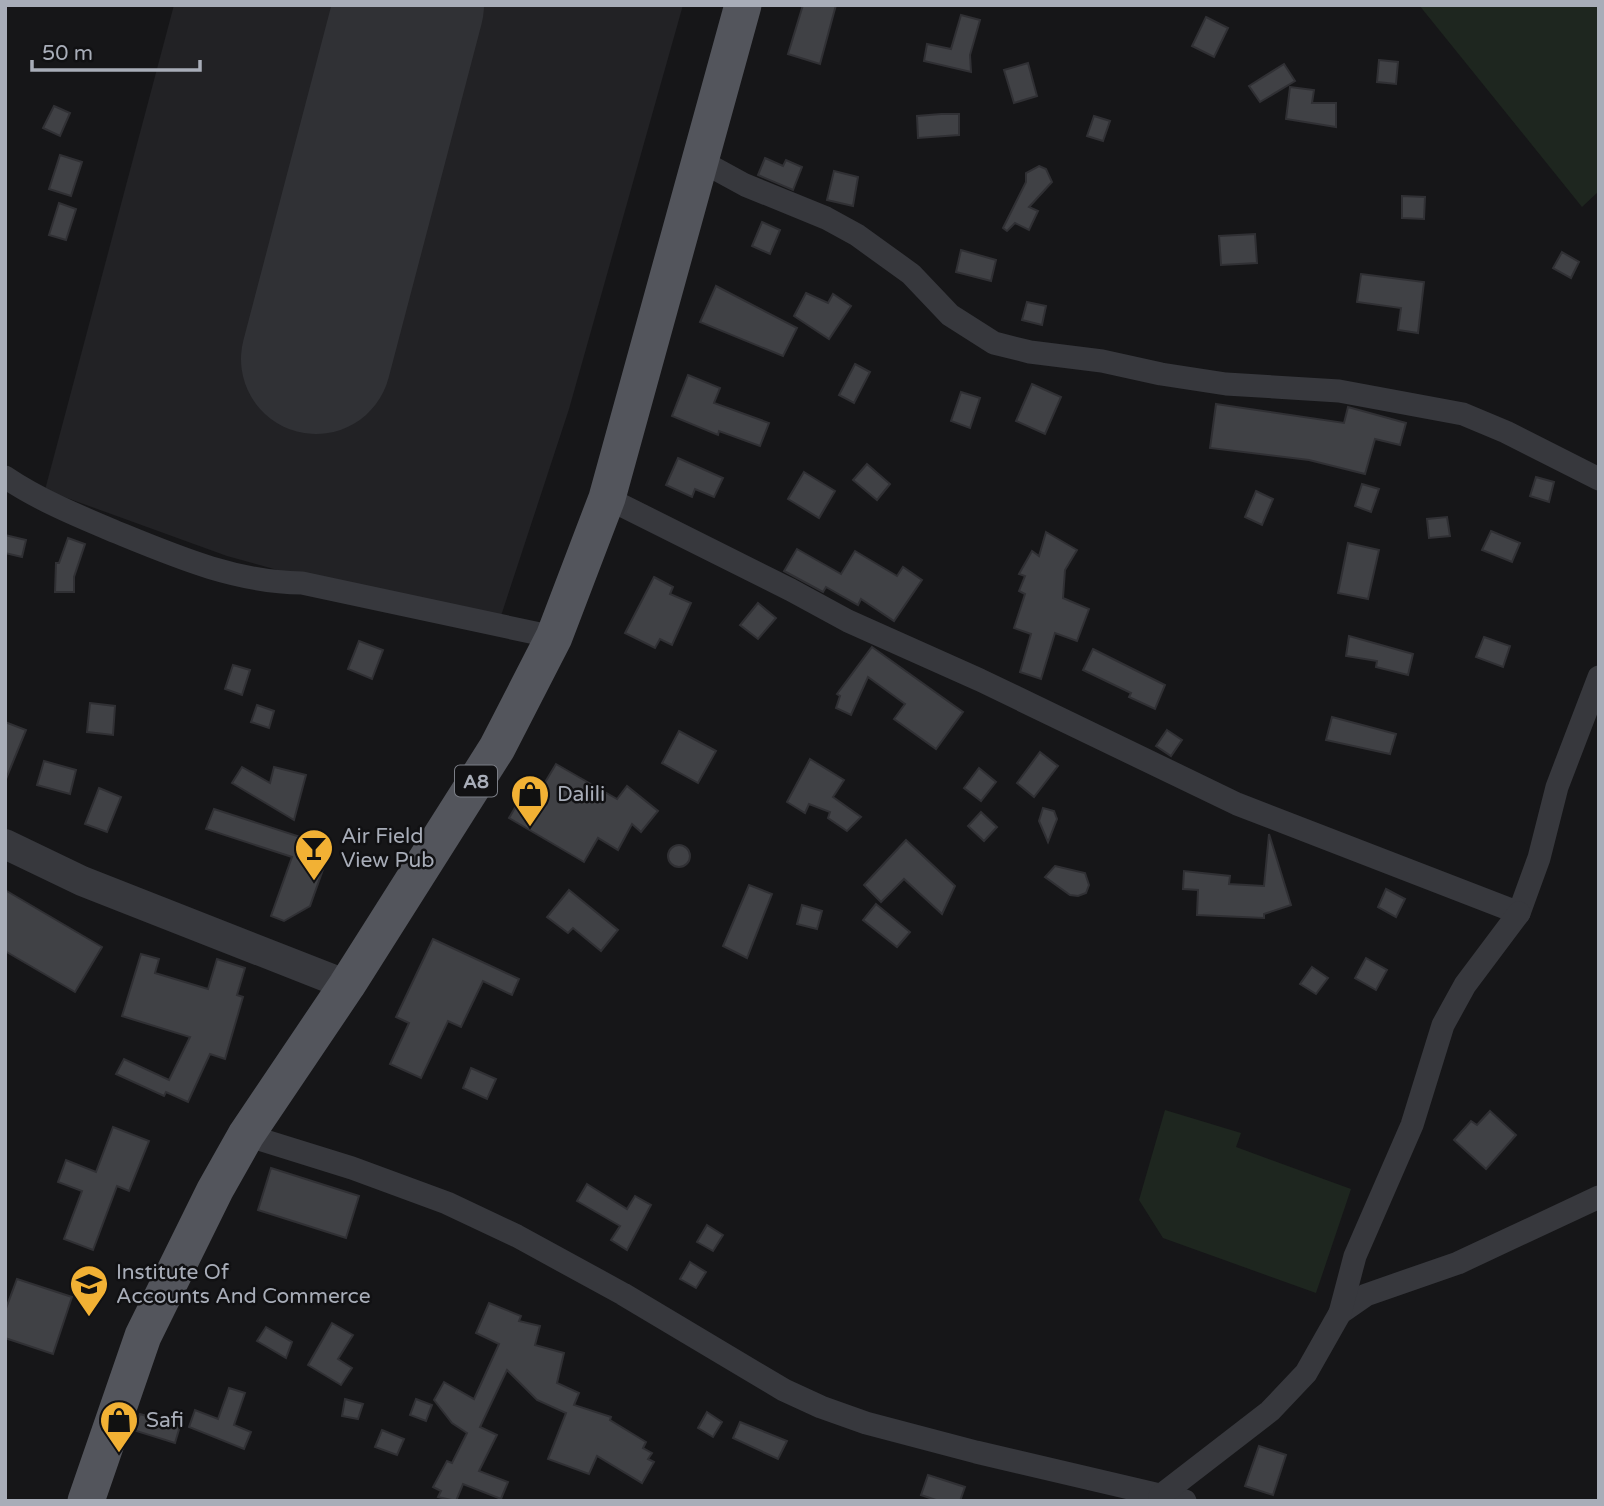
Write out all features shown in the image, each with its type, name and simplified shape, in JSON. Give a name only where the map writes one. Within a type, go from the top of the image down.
[{"type":"main road","name":"A8","points":[[86,1501],[143,1336],[179,1258],[246,1135],[347,985],[497,748],[554,637],[607,498],[743,5]]},
{"type":"street","points":[[701,161],[745,185],[858,234],[911,274],[950,316],[994,343],[1030,352],[1102,361],[1226,384],[1339,391],[1463,414],[1506,432],[1599,480]]},
{"type":"street","points":[[5,477],[27,492],[97,524],[218,572],[266,582],[302,583],[554,637]]},
{"type":"street","points":[[607,498],[767,577],[848,621],[980,680],[1237,804],[1520,914]]},
{"type":"street","points":[[1160,1496],[1270,1411],[1306,1373],[1340,1313],[1355,1256],[1412,1125],[1444,1025],[1465,985],[1520,914],[1539,858],[1557,787],[1599,677]]},
{"type":"street","points":[[5,844],[82,881],[347,985]]},
{"type":"street","points":[[246,1135],[424,1195],[517,1236],[623,1294],[784,1390],[821,1407],[866,1423],[976,1452],[1185,1501]]},
{"type":"street","points":[[1340,1313],[1366,1295],[1458,1263],[1593,1204]]},
{"type":"shaded area","points":[[174,5],[683,5],[569,409],[499,622],[365,594],[227,556],[45,490]]},
{"type":"shaded area","points":[[1419,5],[1599,5],[1599,191],[1582,207]]},
{"type":"shaded area","points":[[1165,1110],[1241,1133],[1236,1147],[1351,1189],[1316,1293],[1163,1238],[1139,1200]]},
{"type":"building","points":[[803,5],[836,5],[820,64],[788,54]]},
{"type":"building","points":[[961,15],[980,20],[970,55],[971,72],[924,61],[927,44],[951,49]]},
{"type":"building","points":[[1206,17],[1228,28],[1214,57],[1192,46]]},
{"type":"building","points":[[1379,60],[1398,62],[1396,84],[1377,82]]},
{"type":"building","points":[[1028,63],[1037,96],[1014,103],[1004,70]]},
{"type":"building","points":[[1284,64],[1295,81],[1260,102],[1249,86]]},
{"type":"building","points":[[1290,87],[1314,90],[1312,103],[1336,103],[1336,127],[1286,119]]},
{"type":"building","points":[[54,106],[70,113],[60,136],[43,128]]},
{"type":"building","points":[[959,114],[959,135],[918,138],[917,116]]},
{"type":"building","points":[[1094,116],[1110,121],[1103,141],[1087,136]]},
{"type":"building","points":[[60,155],[82,162],[71,196],[49,189]]},
{"type":"building","points":[[765,158],[783,166],[786,160],[802,167],[793,190],[758,175]]},
{"type":"building","points":[[1039,166],[1046,169],[1052,182],[1029,207],[1038,211],[1029,230],[1015,223],[1007,231],[1003,228],[1026,182],[1026,173]]},
{"type":"building","points":[[834,171],[858,177],[853,206],[827,200]]},
{"type":"building","points":[[1402,196],[1425,197],[1424,219],[1402,218]]},
{"type":"building","points":[[59,203],[76,209],[66,240],[49,235]]},
{"type":"building","points":[[762,222],[780,230],[770,254],[752,246]]},
{"type":"building","points":[[1255,234],[1257,263],[1221,265],[1219,236]]},
{"type":"building","points":[[961,250],[996,260],[991,281],[956,272]]},
{"type":"building","points":[[1562,252],[1579,262],[1571,278],[1553,268]]},
{"type":"building","points":[[1361,274],[1424,282],[1418,333],[1398,330],[1401,308],[1357,302]]},
{"type":"building","points":[[716,286],[797,328],[783,356],[700,322]]},
{"type":"building","points":[[806,293],[828,303],[833,294],[851,306],[829,339],[794,316]]},
{"type":"building","points":[[1027,302],[1046,306],[1042,325],[1022,320]]},
{"type":"building","points":[[855,364],[870,372],[854,403],[839,395]]},
{"type":"building","points":[[688,375],[720,388],[714,403],[769,423],[760,446],[719,431],[718,435],[672,416]]},
{"type":"building","points":[[1032,384],[1061,397],[1045,434],[1016,421]]},
{"type":"building","points":[[961,392],[980,398],[970,428],[951,421]]},
{"type":"building","points":[[1216,404],[1344,423],[1348,407],[1406,423],[1400,445],[1375,439],[1365,474],[1309,460],[1210,448]]},
{"type":"building","points":[[678,458],[723,478],[714,497],[695,489],[692,497],[666,485]]},
{"type":"building","points":[[867,464],[890,484],[877,500],[853,480]]},
{"type":"building","points":[[804,472],[835,491],[819,518],[788,499]]},
{"type":"building","points":[[1536,477],[1554,482],[1549,502],[1530,496]]},
{"type":"building","points":[[1362,484],[1379,489],[1371,512],[1355,506]]},
{"type":"building","points":[[1256,491],[1273,499],[1262,525],[1245,517]]},
{"type":"building","points":[[1447,517],[1450,536],[1429,538],[1427,519]]},
{"type":"building","points":[[1491,531],[1520,543],[1512,562],[1482,550]]},
{"type":"building","points":[[1046,532],[1077,550],[1065,570],[1063,598],[1089,609],[1077,641],[1055,633],[1041,679],[1020,672],[1031,634],[1014,628],[1025,594],[1019,591],[1025,576],[1019,574],[1032,551],[1039,556]]},
{"type":"building","points":[[5,535],[26,540],[22,557],[5,553]]},
{"type":"building","points":[[68,538],[85,544],[74,577],[74,592],[55,592],[56,563],[59,563]]},
{"type":"building","points":[[1348,543],[1379,550],[1368,599],[1338,593]]},
{"type":"building","points":[[797,549],[841,574],[855,551],[897,576],[903,567],[922,580],[894,621],[861,599],[858,605],[826,587],[823,592],[784,571]]},
{"type":"building","points":[[654,577],[673,587],[670,594],[691,603],[672,645],[660,639],[655,648],[625,633]]},
{"type":"building","points":[[758,603],[776,618],[758,639],[740,625]]},
{"type":"building","points":[[1349,636],[1413,654],[1408,675],[1376,667],[1377,661],[1346,656]]},
{"type":"building","points":[[1484,637],[1510,646],[1503,667],[1476,657]]},
{"type":"building","points":[[359,641],[383,650],[372,679],[348,669]]},
{"type":"building","points":[[872,647],[963,712],[936,749],[894,719],[905,704],[868,677],[851,715],[836,708],[840,696],[837,694]]},
{"type":"building","points":[[1093,649],[1165,685],[1155,709],[1129,697],[1131,693],[1083,670]]},
{"type":"building","points":[[233,665],[250,670],[242,695],[225,689]]},
{"type":"building","points":[[90,703],[115,706],[113,735],[87,732]]},
{"type":"building","points":[[257,705],[274,711],[269,728],[251,722]]},
{"type":"building","points":[[1332,717],[1396,734],[1390,754],[1326,740]]},
{"type":"building","points":[[5,722],[26,730],[6,779],[5,779]]},
{"type":"building","points":[[1167,730],[1182,740],[1171,756],[1156,746]]},
{"type":"building","points":[[679,731],[716,751],[698,783],[662,763]]},
{"type":"building","points":[[1040,752],[1058,766],[1034,797],[1017,783]]},
{"type":"building","points":[[810,759],[844,780],[833,797],[861,817],[847,831],[828,818],[830,812],[809,804],[805,813],[787,802]]},
{"type":"building","points":[[44,761],[76,770],[70,794],[37,785]]},
{"type":"building","points":[[556,764],[617,799],[627,786],[658,811],[641,832],[632,824],[618,850],[598,838],[584,862],[509,818],[530,782],[541,789]]},
{"type":"building","points":[[242,767],[270,783],[274,767],[306,775],[294,820],[232,783]]},
{"type":"building","points":[[979,768],[996,782],[981,801],[964,788]]},
{"type":"building","points":[[99,788],[121,797],[107,832],[85,824]]},
{"type":"building","points":[[1043,808],[1054,811],[1057,819],[1048,842],[1039,821]]},
{"type":"building","points":[[214,809],[331,847],[310,906],[284,921],[271,916],[292,857],[206,829]]},
{"type":"building","points":[[981,812],[997,827],[984,841],[968,826]]},
{"type":"building","points":[[1269,834],[1291,905],[1264,914],[1264,918],[1197,915],[1198,890],[1183,889],[1184,871],[1230,876],[1229,884],[1264,886]]},
{"type":"building","points":[[906,840],[955,886],[942,914],[904,879],[881,902],[864,885]]},
{"type":"building","points":[[679,845],[687,848],[690,856],[687,864],[679,867],[671,864],[668,856],[671,848]]},
{"type":"building","points":[[1055,866],[1085,873],[1089,885],[1086,893],[1070,895],[1045,877]]},
{"type":"building","points":[[749,885],[772,894],[747,958],[723,946]]},
{"type":"building","points":[[1386,889],[1405,899],[1396,917],[1378,907]]},
{"type":"building","points":[[5,890],[102,947],[75,992],[5,951]]},
{"type":"building","points":[[569,890],[618,930],[601,951],[573,928],[568,933],[547,917]]},
{"type":"building","points":[[876,904],[910,932],[897,947],[863,920]]},
{"type":"building","points":[[802,905],[822,911],[817,929],[797,924]]},
{"type":"building","points":[[433,939],[519,979],[512,995],[483,981],[461,1027],[448,1021],[421,1078],[390,1064],[409,1023],[396,1017]]},
{"type":"building","points":[[141,954],[159,959],[155,973],[208,989],[217,959],[245,968],[237,995],[243,997],[225,1059],[210,1054],[188,1102],[166,1092],[164,1096],[116,1074],[124,1059],[169,1080],[190,1037],[122,1016]]},
{"type":"building","points":[[1366,958],[1387,970],[1376,990],[1355,978]]},
{"type":"building","points":[[1312,967],[1328,978],[1316,994],[1300,984]]},
{"type":"building","points":[[471,1068],[496,1079],[487,1099],[463,1088]]},
{"type":"building","points":[[1490,1111],[1516,1135],[1486,1169],[1454,1140],[1471,1121],[1477,1125]]},
{"type":"building","points":[[113,1127],[149,1141],[129,1191],[117,1186],[93,1250],[64,1239],[82,1191],[58,1182],[66,1160],[96,1172]]},
{"type":"building","points":[[271,1168],[359,1196],[346,1238],[258,1210]]},
{"type":"building","points":[[587,1184],[627,1209],[635,1196],[651,1205],[627,1250],[611,1240],[620,1226],[577,1201]]},
{"type":"building","points":[[707,1225],[723,1235],[713,1251],[697,1242]]},
{"type":"building","points":[[690,1262],[706,1272],[696,1288],[680,1279]]},
{"type":"building","points":[[17,1279],[72,1297],[53,1354],[5,1338],[5,1311]]},
{"type":"building","points":[[489,1303],[521,1316],[519,1321],[540,1326],[535,1345],[564,1353],[557,1383],[579,1393],[574,1405],[611,1417],[610,1420],[646,1442],[643,1448],[652,1453],[648,1459],[654,1462],[642,1483],[597,1456],[589,1474],[548,1459],[566,1413],[537,1400],[507,1370],[480,1427],[497,1435],[479,1471],[508,1482],[501,1499],[463,1484],[456,1501],[438,1497],[441,1491],[433,1487],[447,1461],[452,1463],[467,1433],[452,1423],[434,1400],[444,1382],[474,1399],[499,1344],[476,1333]]},
{"type":"building","points":[[332,1323],[353,1335],[338,1359],[352,1368],[341,1385],[308,1365]]},
{"type":"building","points":[[266,1327],[292,1342],[286,1358],[257,1341]]},
{"type":"building","points":[[229,1388],[245,1393],[234,1425],[251,1432],[244,1449],[189,1427],[195,1410],[218,1419]]},
{"type":"building","points":[[345,1399],[363,1404],[358,1419],[342,1416]]},
{"type":"building","points":[[416,1399],[432,1405],[426,1421],[410,1415]]},
{"type":"building","points":[[707,1412],[722,1422],[713,1437],[698,1428]]},
{"type":"building","points":[[140,1414],[180,1426],[175,1443],[133,1430]]},
{"type":"building","points":[[740,1422],[787,1441],[778,1459],[733,1438]]},
{"type":"building","points":[[382,1430],[404,1439],[397,1455],[375,1447]]},
{"type":"building","points":[[1259,1446],[1286,1455],[1273,1495],[1245,1486]]},
{"type":"building","points":[[928,1475],[965,1487],[960,1501],[939,1501],[921,1495]]},
{"type":"runway","points":[[316,359],[409,5]]},
{"type":"place","name":"Dalili","points":[[530,828]]},
{"type":"place","name":"Air Field View Pub","points":[[314,882]]},
{"type":"place","name":"Institute Of Accounts And Commerce","points":[[89,1318]]},
{"type":"place","name":"Safi","points":[[119,1454]]}]
